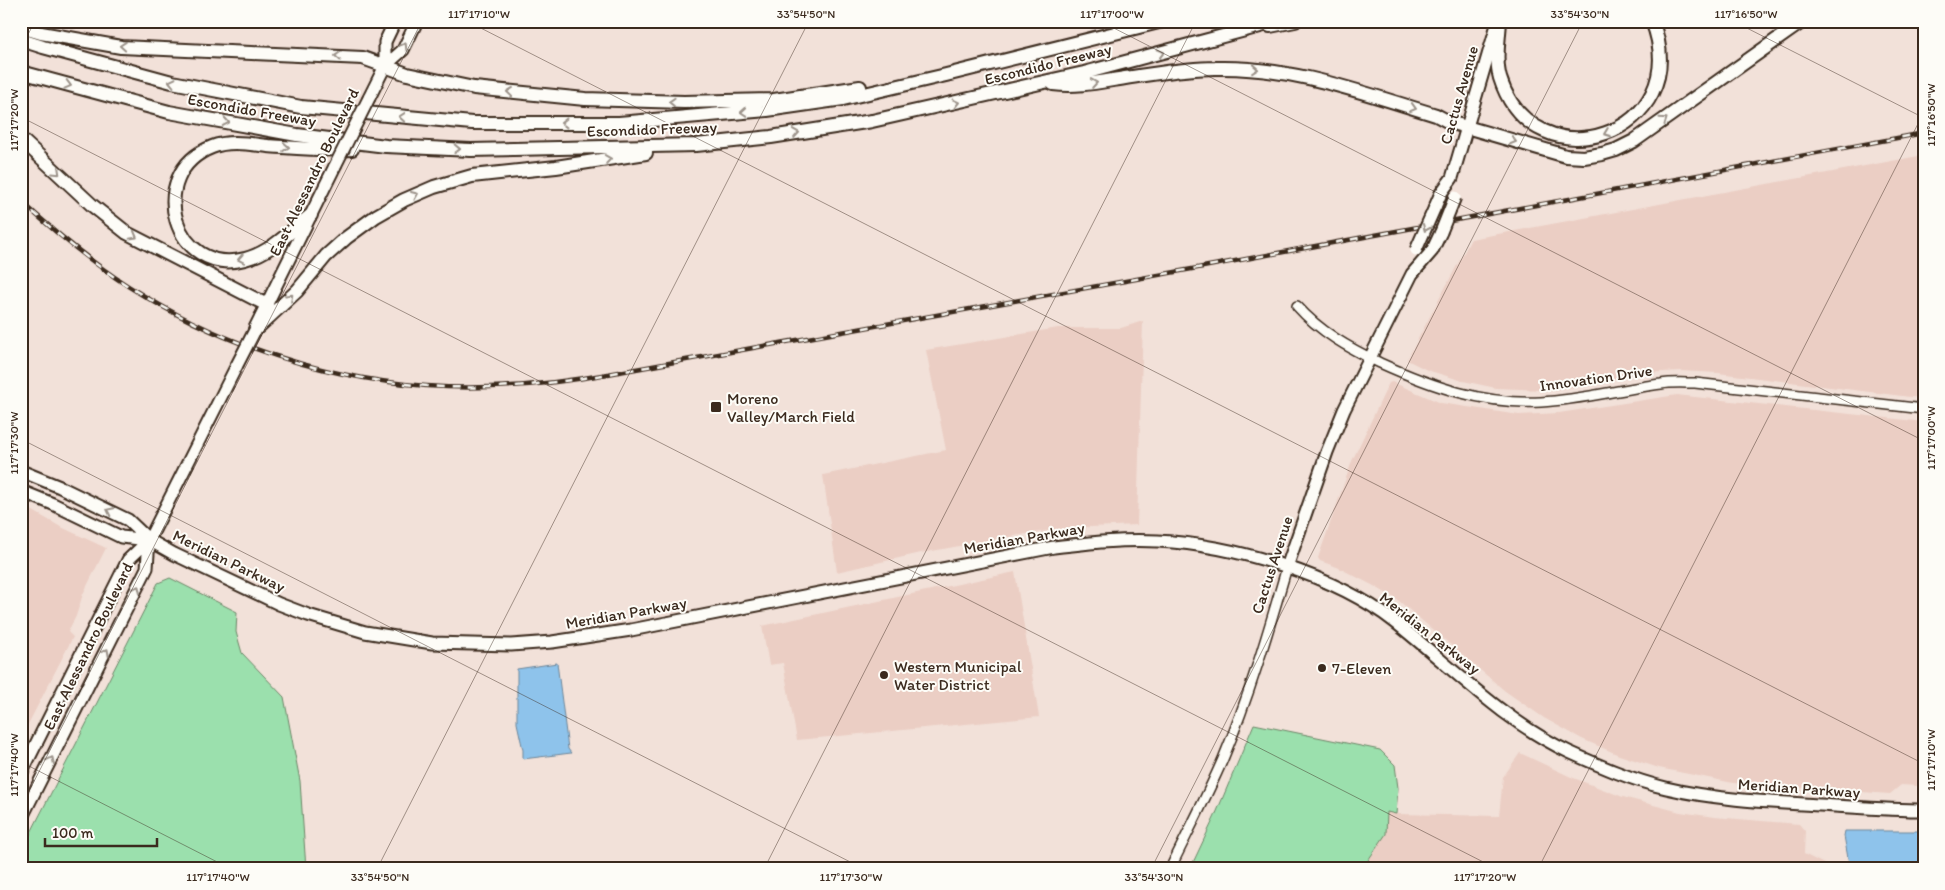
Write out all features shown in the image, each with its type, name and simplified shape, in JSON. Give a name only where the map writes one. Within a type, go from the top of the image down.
[{"type":"highway","points":[[1121,32],[1151,21]]},
{"type":"highway","name":"Escondido Freeway","points":[[21,40],[172,82],[301,107],[472,123],[619,123],[767,110],[843,99],[946,76],[1163,21]]},
{"type":"highway","name":"Escondido Freeway","points":[[21,72],[170,112],[297,135],[386,146],[471,150],[696,145],[770,137],[872,121],[1046,82],[1279,21]]},
{"type":"highway","points":[[1243,31],[1296,21]]},
{"type":"highway","points":[[1499,21],[1498,51],[1500,77],[1514,106],[1534,125],[1550,133],[1572,138],[1586,138],[1600,136],[1624,125],[1642,109],[1651,94],[1657,78],[1660,52],[1652,21]]},
{"type":"highway","points":[[1046,82],[1074,86],[1188,69],[1243,68],[1263,70],[1320,80],[1436,115],[1449,122],[1466,127],[1566,156],[1584,157],[1616,150],[1634,141],[1803,21]]},
{"type":"highway","points":[[21,27],[41,33],[121,47],[363,58],[406,74],[474,88],[584,99],[684,102],[774,100],[946,76]]},
{"type":"highway","points":[[21,138],[93,206],[127,233],[267,305]]},
{"type":"highway","points":[[311,215],[254,257],[244,260],[222,260],[202,253],[186,240],[178,229],[174,218],[172,202],[175,185],[181,171],[190,160],[201,152],[223,144],[332,151],[386,146]]},
{"type":"highway","points":[[254,330],[297,291],[326,256],[346,238],[376,216],[404,200],[434,187],[472,176],[556,167],[696,145]]},
{"type":"main road","name":"East Alessandro Boulevard","points":[[385,66],[385,42],[395,21]]},
{"type":"main road","name":"East Alessandro Boulevard","points":[[21,774],[128,560],[149,540],[385,66],[403,50],[417,21]]},
{"type":"main road","name":"Cactus Avenue","points":[[1412,274],[1416,250],[1441,193],[1452,178],[1499,21]]},
{"type":"main road","name":"Cactus Avenue","points":[[1287,568],[1330,444],[1344,410],[1412,274],[1432,251],[1445,224],[1455,197],[1452,178]]},
{"type":"main road","points":[[21,471],[60,487],[128,520],[149,540]]},
{"type":"main road","points":[[21,491],[53,504],[121,537],[149,540]]},
{"type":"main road","name":"East Alessandro Boulevard","points":[[21,819],[147,568],[149,540]]},
{"type":"main road","name":"Meridian Parkway","points":[[149,540],[174,554],[279,604],[308,615],[365,632],[432,643],[470,645],[552,642],[631,630],[1054,547],[1133,541],[1182,543],[1226,550],[1303,572],[1327,582],[1383,613],[1496,706],[1526,727],[1566,750],[1612,771],[1665,788],[1758,803],[1924,810]]},
{"type":"street","name":"Innovation Drive","points":[[1296,306],[1324,332],[1370,358],[1426,383],[1460,394],[1491,400],[1541,402],[1663,383],[1695,383],[1924,409]]},
{"type":"street","name":"Cactus Avenue","points":[[1170,869],[1201,807],[1227,748],[1266,639],[1287,568]]},
{"type":"shaded area","points":[[1924,155],[1924,398],[1718,373],[1680,371],[1645,373],[1575,387],[1545,390],[1496,388],[1463,381],[1427,370],[1407,360],[1471,239]]},
{"type":"shaded area","points":[[1143,321],[1137,525],[1067,528],[1026,534],[921,553],[837,572],[823,475],[946,450],[926,350],[1058,328],[1121,328]]},
{"type":"shaded area","points":[[1392,382],[1441,403],[1519,415],[1559,413],[1677,395],[1924,422],[1924,791],[1918,786],[1901,785],[1890,794],[1733,783],[1659,768],[1619,755],[1582,739],[1544,718],[1505,691],[1399,601],[1337,567],[1320,561],[1318,558],[1352,461],[1389,383]]},
{"type":"shaded area","points":[[21,504],[59,526],[106,548],[83,594],[76,616],[68,632],[73,637],[21,738]]},
{"type":"shaded area","points":[[1015,572],[1039,717],[797,740],[783,663],[769,665],[762,626]]},
{"type":"shaded area","points":[[1520,753],[1571,777],[1623,797],[1680,812],[1714,817],[1799,824],[1805,831],[1804,854],[1834,869],[1362,869],[1386,834],[1387,812],[1396,814],[1499,816],[1503,777]]},
{"type":"green space","points":[[170,578],[237,612],[236,632],[242,653],[284,697],[300,781],[306,869],[21,869],[21,852],[158,583]]},
{"type":"green space","points":[[1254,724],[1380,750],[1395,765],[1398,788],[1396,814],[1387,812],[1386,834],[1362,869],[1190,869]]},
{"type":"water","points":[[557,663],[568,749],[571,753],[523,759],[517,723],[517,669]]},
{"type":"water","points":[[1845,831],[1924,831],[1924,869],[1850,869],[1844,836]]},
{"type":"railway","points":[[21,201],[73,246],[128,286],[169,310],[212,331],[256,349],[302,364],[396,383],[444,387],[521,386],[608,374],[1203,267],[1924,133]]},
{"type":"place","name":"Moreno Valley/March Field","points":[[716,407]]},
{"type":"place","name":"7-Eleven","points":[[1322,668]]},
{"type":"place","name":"Western Municipal Water District","points":[[884,675]]}]
